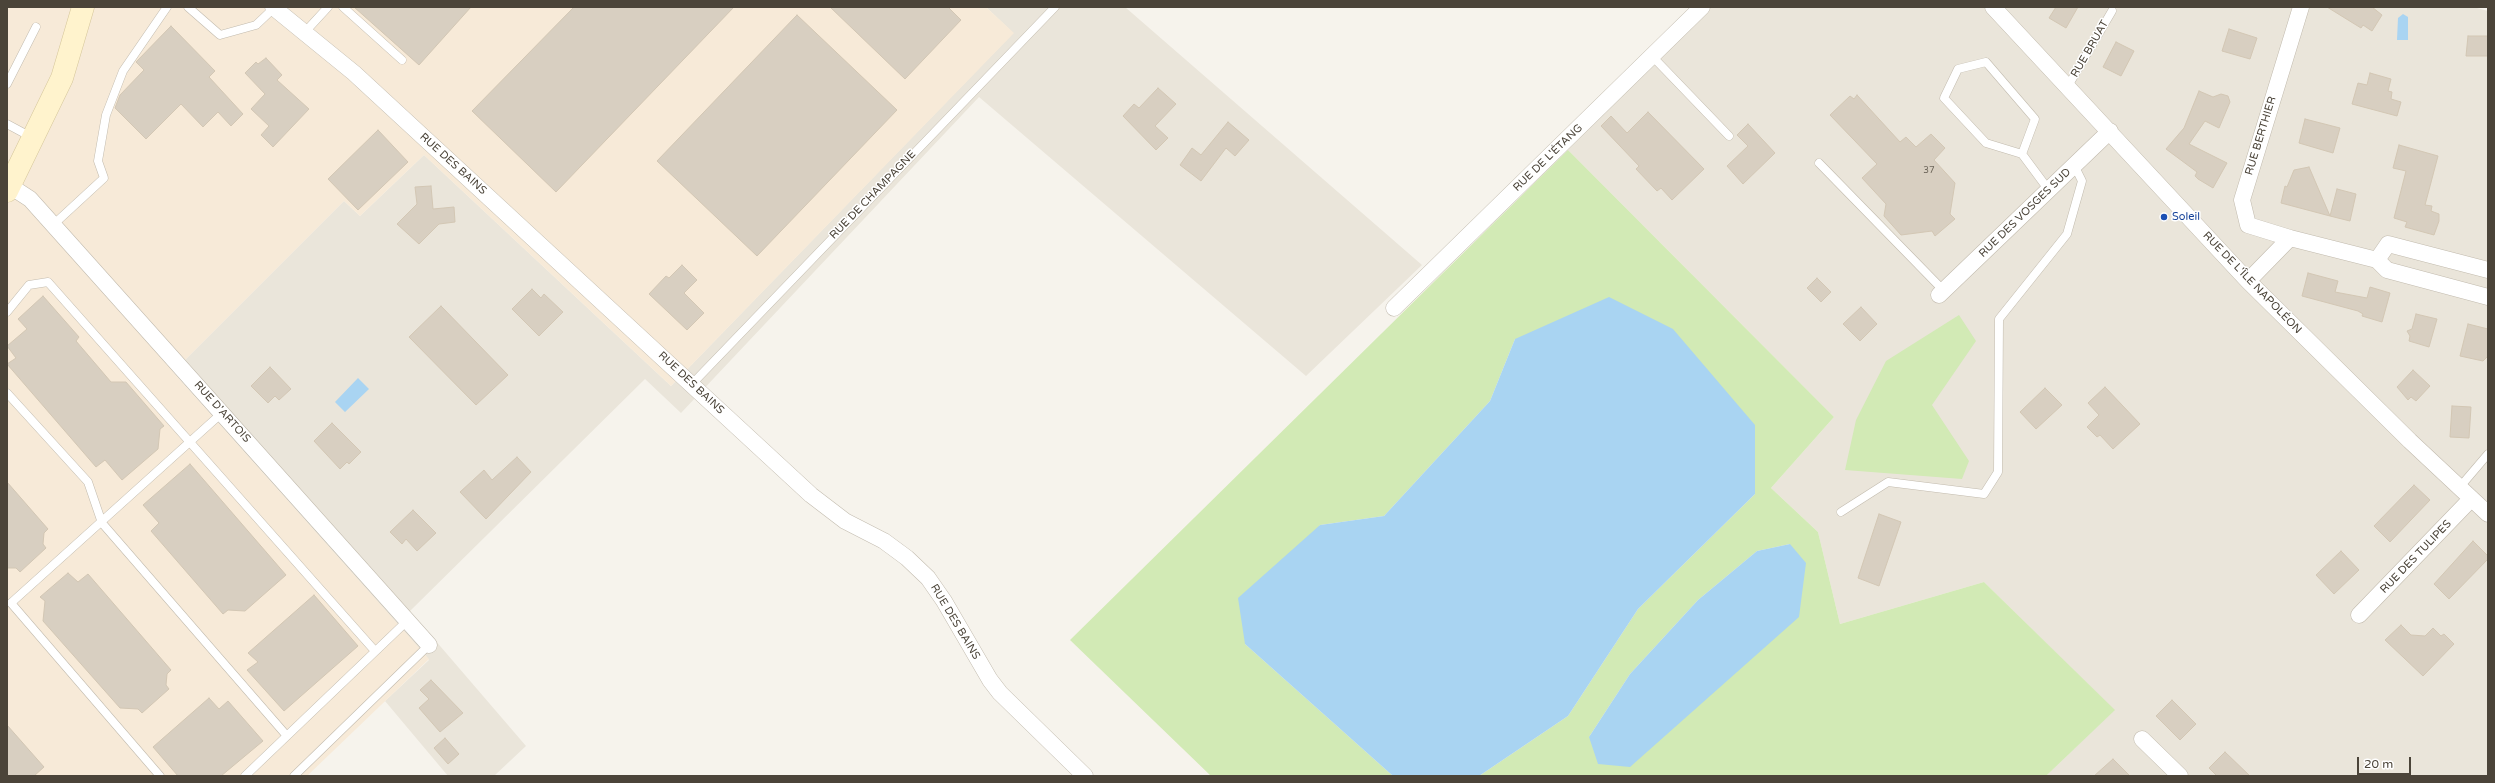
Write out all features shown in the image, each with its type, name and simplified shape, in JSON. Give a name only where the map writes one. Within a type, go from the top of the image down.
[{"type":"main road","points":[[8,189],[62,78],[83,7]]},
{"type":"street","name":"RUE DE L'ÉTANG","points":[[1394,308],[1702,7]]},
{"type":"street","name":"RUE DE L'ÎLE NAPOLÉON","points":[[1993,7],[2248,281],[2459,488],[2488,514]]},
{"type":"street","name":"RUE BERTHIER","points":[[2301,7],[2242,200],[2248,224],[2290,238],[2377,260],[2387,270],[2488,297]]},
{"type":"street","name":"RUE DES BAINS","points":[[274,8],[354,73],[811,495],[845,521],[884,541],[907,558],[928,578],[944,601],[990,680],[1000,693],[1086,776]]},
{"type":"street","name":"RUE DES VOSGES SUD","points":[[1942,293],[2048,189],[2110,131]]},
{"type":"street","name":"RUE D'ARTOIS","points":[[8,189],[30,199],[223,412],[406,622],[429,645]]},
{"type":"street","points":[[2248,281],[2290,238]]},
{"type":"street","points":[[2377,260],[2388,244],[2488,270]]},
{"type":"street","name":"RUE DES TULIPES","points":[[2359,615],[2472,499]]},
{"type":"street","points":[[2142,739],[2180,776]]},
{"type":"lane","points":[[53,225],[104,178],[98,161],[106,115],[123,71],[167,7]]},
{"type":"lane","points":[[188,7],[220,34],[256,25],[274,8]]},
{"type":"lane","points":[[305,32],[328,7]]},
{"type":"lane","points":[[343,7],[402,60]]},
{"type":"lane","name":"RUE DE CHAMPAGNE","points":[[692,384],[1055,7]]},
{"type":"lane","name":"RUE BRUAT","points":[[2068,86],[2112,11]]},
{"type":"lane","points":[[7,84],[36,27]]},
{"type":"lane","points":[[1652,56],[1729,136]]},
{"type":"lane","points":[[2022,154],[2035,119],[1986,62],[1958,69],[1944,98],[1986,143],[2022,154],[2048,189]]},
{"type":"lane","points":[[7,124],[34,138]]},
{"type":"lane","points":[[1819,163],[1942,293]]},
{"type":"lane","points":[[1841,512],[1888,482],[1984,494],[1998,472],[1999,319],[2067,234],[2082,181],[2074,165]]},
{"type":"lane","points":[[7,312],[29,285],[48,282],[375,651]]},
{"type":"lane","points":[[7,393],[88,482],[102,523],[287,736]]},
{"type":"lane","points":[[160,776],[9,601],[102,523],[223,412]]},
{"type":"lane","points":[[2459,488],[2488,454]]},
{"type":"lane","points":[[245,776],[406,622]]},
{"type":"lane","points":[[294,776],[429,645]]},
{"type":"shaded area","points":[[7,7],[986,7],[1014,33],[671,386],[424,155],[360,216],[344,201],[173,372],[429,659],[307,776],[7,776]]},
{"type":"shaded area","points":[[986,7],[1125,7],[1422,265],[1306,376],[979,97],[681,413],[645,379],[410,611],[526,746],[494,776],[448,776],[385,701],[429,660],[173,372],[344,201],[360,216],[424,155],[671,386],[1013,33]]},
{"type":"shaded area","points":[[1708,7],[2473,7],[2488,11],[2488,776],[2046,776],[2114,710],[1984,582],[1840,624],[1818,532],[1771,488],[1834,417],[1568,150]]},
{"type":"green space","points":[[1568,150],[1834,417],[1771,488],[1818,532],[1840,624],[1984,582],[2115,710],[2046,776],[1479,776],[1568,716],[1638,609],[1755,494],[1515,339],[1490,401],[1384,516],[1320,525],[1245,644],[1393,776],[1211,776],[1070,640]],"holes":[[[1790,544],[1589,737],[1630,674],[1698,600],[1757,551]]]},
{"type":"green space","points":[[1959,315],[1976,341],[1932,405],[1969,461],[1962,479],[1845,470],[1856,420],[1886,361]]},
{"type":"water","points":[[2403,14],[2408,17],[2408,40],[2397,40],[2398,18]]},
{"type":"water","points":[[1609,297],[1673,329],[1755,425],[1755,494],[1638,609],[1568,716],[1479,776],[1393,776],[1245,644],[1238,598],[1320,525],[1384,516],[1490,401],[1515,339]]},
{"type":"water","points":[[358,378],[369,389],[345,412],[335,402]]},
{"type":"water","points":[[1790,544],[1806,563],[1799,617],[1630,767],[1598,764],[1589,737],[1630,674],[1698,600],[1757,551]]},
{"type":"building","points":[[354,7],[471,7],[419,65]]},
{"type":"building","points":[[574,7],[734,7],[556,192],[472,111]]},
{"type":"building","points":[[830,7],[948,7],[961,20],[905,79]]},
{"type":"building","points":[[2056,7],[2078,7],[2066,28],[2049,18]]},
{"type":"building","points":[[2327,7],[2372,7],[2382,15],[2372,31],[2363,25],[2361,28]]},
{"type":"building","points":[[797,15],[897,110],[757,256],[657,161]]},
{"type":"building","points":[[171,26],[215,71],[209,77],[243,114],[231,126],[218,112],[203,127],[181,104],[146,139],[115,108],[120,95],[144,70],[136,62]]},
{"type":"building","points":[[2229,29],[2257,38],[2250,59],[2222,51]]},
{"type":"building","points":[[2468,36],[2488,36],[2488,56],[2466,56]]},
{"type":"building","points":[[2116,42],[2134,51],[2121,76],[2103,67]]},
{"type":"building","points":[[266,58],[282,75],[277,80],[309,109],[273,147],[261,135],[269,126],[251,109],[265,94],[245,73],[256,62],[258,64]]},
{"type":"building","points":[[2370,73],[2391,79],[2388,91],[2392,92],[2391,99],[2401,102],[2397,116],[2352,104],[2358,83],[2367,85]]},
{"type":"building","points":[[1158,88],[1176,104],[1155,126],[1168,138],[1156,150],[1123,116],[1134,104],[1139,108]]},
{"type":"building","points":[[2199,91],[2213,97],[2221,94],[2228,96],[2230,102],[2219,128],[2205,121],[2189,144],[2227,163],[2213,188],[2198,179],[2195,176],[2197,172],[2166,149],[2184,128]]},
{"type":"building","points":[[1857,95],[1900,142],[1906,137],[1916,147],[1931,134],[1945,148],[1934,160],[1955,183],[1950,214],[1955,219],[1935,236],[1932,231],[1901,235],[1884,216],[1886,204],[1862,178],[1877,164],[1830,115],[1850,96],[1854,99]]},
{"type":"building","points":[[1648,112],[1704,169],[1672,200],[1661,188],[1657,191],[1636,169],[1639,166],[1601,126],[1611,116],[1627,133]]},
{"type":"building","points":[[2305,119],[2340,128],[2333,153],[2299,143]]},
{"type":"building","points":[[1228,122],[1249,140],[1235,156],[1226,148],[1201,181],[1180,165],[1192,148],[1201,155]]},
{"type":"building","points":[[1748,124],[1775,153],[1743,184],[1727,166],[1748,146],[1737,135]]},
{"type":"building","points":[[378,130],[408,162],[358,210],[328,179]]},
{"type":"building","points":[[2399,145],[2438,156],[2425,205],[2432,206],[2431,211],[2439,214],[2439,221],[2434,235],[2405,227],[2407,222],[2394,218],[2406,171],[2393,168]]},
{"type":"building","points":[[2309,167],[2330,216],[2281,203],[2285,186],[2287,187],[2294,170]]},
{"type":"building","points":[[431,186],[433,209],[454,207],[455,222],[439,224],[419,244],[397,224],[417,204],[415,187]]},
{"type":"building","points":[[2337,189],[2356,194],[2350,221],[2330,216]]},
{"type":"building","points":[[682,265],[697,280],[684,293],[704,313],[687,330],[649,294],[666,276],[669,278]]},
{"type":"building","points":[[2308,273],[2338,281],[2335,292],[2367,298],[2370,287],[2390,293],[2382,322],[2362,316],[2363,314],[2358,311],[2302,296]]},
{"type":"building","points":[[1817,278],[1831,292],[1821,302],[1807,288]]},
{"type":"building","points":[[532,289],[541,298],[544,294],[563,312],[539,336],[512,309]]},
{"type":"building","points":[[43,296],[79,337],[76,341],[111,382],[126,382],[164,426],[160,429],[158,449],[122,480],[105,460],[96,467],[7,364],[16,358],[7,346],[27,329],[18,319]]},
{"type":"building","points":[[441,306],[508,375],[476,405],[409,337]]},
{"type":"building","points":[[1861,307],[1877,324],[1860,341],[1843,324]]},
{"type":"building","points":[[2416,314],[2437,319],[2429,347],[2409,341],[2410,336],[2407,331],[2412,329]]},
{"type":"building","points":[[2468,324],[2488,329],[2488,356],[2483,361],[2460,356]]},
{"type":"building","points":[[270,367],[291,389],[279,400],[275,396],[268,403],[251,386]]},
{"type":"building","points":[[2413,370],[2430,386],[2416,401],[2411,397],[2408,400],[2397,387]]},
{"type":"building","points":[[2105,387],[2140,424],[2113,449],[2100,435],[2097,437],[2087,427],[2099,415],[2088,403]]},
{"type":"building","points":[[2045,388],[2062,405],[2036,429],[2020,412]]},
{"type":"building","points":[[2452,406],[2471,407],[2469,438],[2450,437]]},
{"type":"building","points":[[332,423],[361,452],[349,464],[347,462],[340,469],[314,441]]},
{"type":"building","points":[[517,457],[531,472],[486,519],[460,492],[484,470],[492,480]]},
{"type":"building","points":[[190,464],[286,575],[245,611],[228,610],[223,614],[151,531],[159,523],[143,505]]},
{"type":"building","points":[[7,482],[48,529],[44,533],[43,544],[46,548],[20,572],[16,568],[7,568]]},
{"type":"building","points":[[2414,485],[2430,500],[2390,542],[2374,526]]},
{"type":"building","points":[[413,510],[436,533],[417,551],[406,539],[402,544],[390,532]]},
{"type":"building","points":[[1879,514],[1901,522],[1879,586],[1858,578]]},
{"type":"building","points":[[2473,541],[2488,556],[2488,559],[2449,599],[2434,584]]},
{"type":"building","points":[[2341,551],[2359,570],[2334,594],[2316,575]]},
{"type":"building","points":[[68,573],[78,582],[88,574],[171,670],[167,674],[166,685],[169,689],[142,713],[138,709],[120,708],[43,621],[45,601],[40,597]]},
{"type":"building","points":[[314,595],[358,646],[284,711],[247,670],[258,662],[248,653]]},
{"type":"building","points":[[2401,625],[2411,635],[2425,636],[2433,628],[2441,636],[2444,634],[2454,644],[2423,676],[2385,640]]},
{"type":"building","points":[[431,680],[463,713],[440,732],[419,708],[429,699],[420,690]]},
{"type":"building","points":[[209,698],[219,709],[228,701],[263,741],[221,776],[178,776],[153,747]]},
{"type":"building","points":[[2172,700],[2196,724],[2180,740],[2156,716]]},
{"type":"building","points":[[7,725],[44,767],[34,776],[7,776]]},
{"type":"building","points":[[445,738],[459,754],[448,764],[434,748]]},
{"type":"building","points":[[2225,752],[2250,776],[2217,776],[2209,768]]},
{"type":"building","points":[[2113,759],[2130,776],[2094,776]]},
{"type":"place","name":"Soleil","points":[[2164,217]]}]
